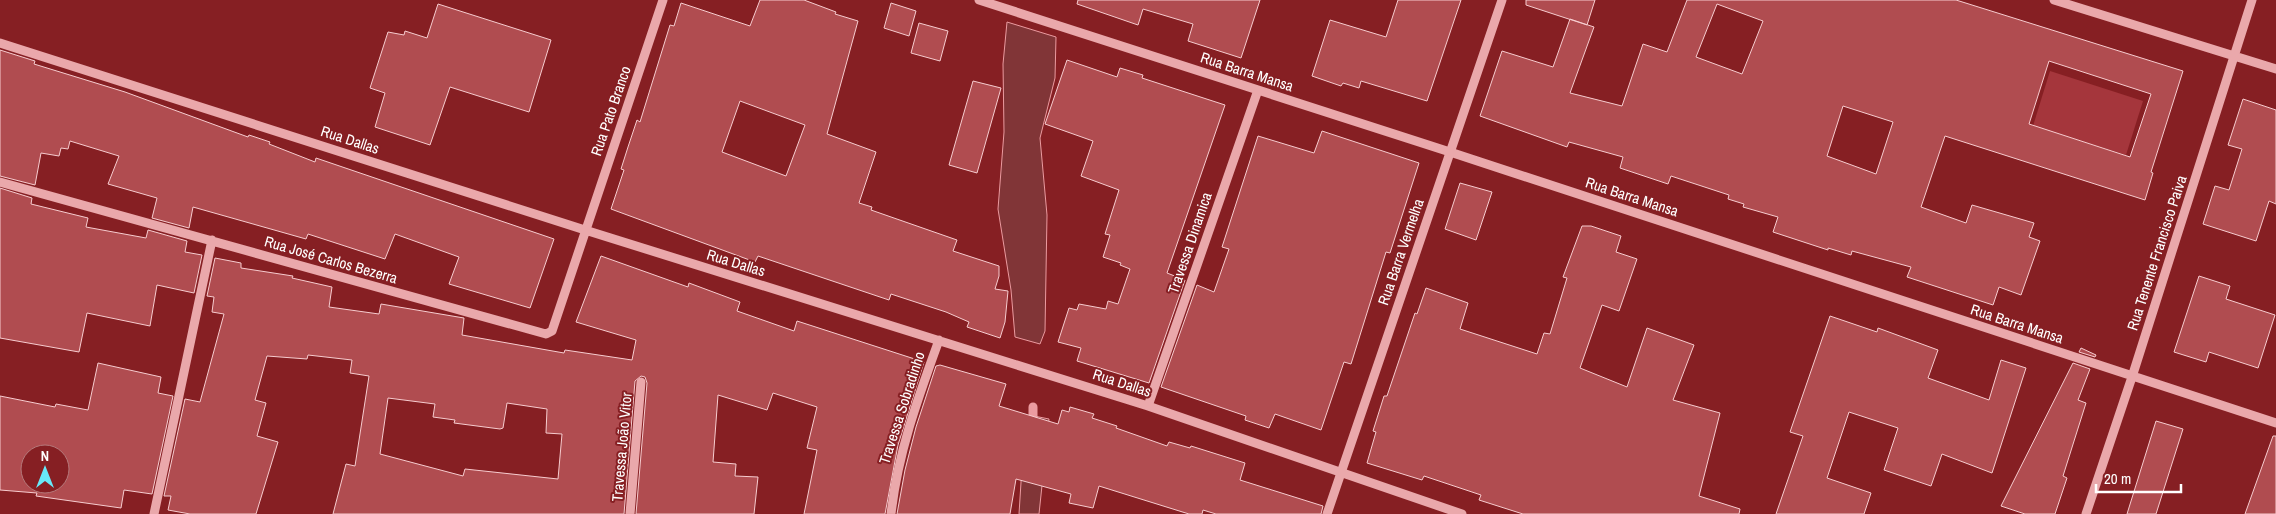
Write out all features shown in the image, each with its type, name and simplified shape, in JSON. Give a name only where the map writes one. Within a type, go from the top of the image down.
[{"type":"street","name":"Rua Pato Branco","points":[[585,230],[663,0]]},
{"type":"street","name":"Rua Barra Mansa","points":[[979,0],[1450,152],[2276,423]]},
{"type":"street","name":"Rua Barra Vermelha","points":[[1327,514],[1502,0]]},
{"type":"street","points":[[2054,0],[2276,69]]},
{"type":"street","name":"Rua Tenente Francisco Paiva","points":[[2086,514],[2132,377],[2252,0]]},
{"type":"street","name":"Rua Dallas","points":[[0,43],[585,230],[1148,406],[1462,514]]},
{"type":"street","name":"Travessa Dinamica","points":[[1148,406],[1258,90]]},
{"type":"street","name":"Rua José Carlos Bezerra","points":[[0,182],[546,334],[552,331],[585,230]]},
{"type":"street","points":[[154,514],[212,240]]},
{"type":"street","name":"Travessa Sobradinho","points":[[891,514],[895,478],[906,431],[939,340]]},
{"type":"street","name":"Travessa João Vitor","points":[[630,514],[641,382]]},
{"type":"shaded area","points":[[1007,22],[1056,37],[1055,78],[1040,138],[1047,215],[1045,331],[1040,344],[1015,337],[1011,290],[998,209],[1004,132],[1003,64]]},
{"type":"shaded area","points":[[2050,71],[2143,101],[2126,155],[2033,126]]},
{"type":"shaded area","points":[[1029,415],[1049,419],[1039,514],[1019,514],[1023,451]]},
{"type":"building","points":[[760,0],[804,0],[836,12],[835,14],[858,21],[827,134],[876,152],[859,203],[872,207],[871,210],[957,240],[953,251],[999,266],[999,276],[995,289],[1008,291],[1005,322],[1000,338],[967,327],[969,322],[946,312],[891,294],[889,300],[758,256],[755,262],[611,209],[624,170],[621,169],[637,120],[640,122],[670,25],[674,26],[681,3],[750,26]],"holes":[[[740,101],[805,125],[786,176],[722,152]]]},
{"type":"building","points":[[1078,0],[1260,0],[1241,58],[1188,41],[1193,24],[1143,9],[1138,25],[1077,4]]},
{"type":"building","points":[[1398,0],[1461,0],[1427,101],[1361,81],[1359,88],[1343,83],[1341,86],[1312,76],[1330,20],[1386,37]]},
{"type":"building","points":[[1526,0],[1595,0],[1587,25],[1526,5]]},
{"type":"building","points":[[1687,0],[1956,0],[2183,71],[2151,172],[2153,173],[2145,200],[1945,136],[1921,207],[1966,223],[1972,205],[2034,223],[2029,237],[2040,241],[2021,295],[1999,287],[1993,305],[1907,277],[1911,267],[1852,251],[1851,255],[1828,248],[1828,250],[1773,232],[1778,217],[1743,207],[1744,204],[1728,199],[1729,195],[1671,176],[1668,184],[1620,168],[1623,157],[1569,142],[1567,147],[1480,116],[1502,51],[1553,67],[1570,19],[1594,27],[1570,93],[1622,106],[1643,44],[1667,52]],"holes":[[[1717,4],[1763,21],[1742,74],[1696,57]],[[2049,61],[2151,94],[2130,157],[2029,124]],[[1843,106],[1893,122],[1876,174],[1827,156]]]},
{"type":"building","points":[[891,3],[916,11],[909,36],[884,28]]},
{"type":"building","points":[[438,4],[551,40],[529,112],[450,87],[430,145],[375,127],[385,93],[370,88],[388,32],[404,35],[405,31],[427,38]]},
{"type":"building","points":[[919,23],[948,31],[940,61],[911,53]]},
{"type":"building","points":[[0,50],[35,61],[34,64],[125,92],[248,137],[249,135],[270,142],[269,144],[315,162],[316,158],[554,239],[530,308],[449,284],[459,257],[395,234],[385,259],[308,234],[306,239],[193,207],[189,228],[152,218],[157,198],[108,184],[119,156],[70,141],[68,149],[61,148],[59,156],[41,153],[35,185],[0,176]]},
{"type":"building","points":[[1067,60],[1117,77],[1120,68],[1143,75],[1142,78],[1225,105],[1167,273],[1185,280],[1149,383],[1077,361],[1081,348],[1058,342],[1069,308],[1077,310],[1079,304],[1106,309],[1108,301],[1118,304],[1130,269],[1120,265],[1121,263],[1103,257],[1110,235],[1105,234],[1119,190],[1081,176],[1093,141],[1045,124]]},
{"type":"building","points":[[973,81],[1001,88],[977,173],[949,165]]},
{"type":"building","points":[[2243,99],[2276,110],[2276,204],[2269,201],[2256,241],[2203,224],[2215,186],[2229,190],[2242,149],[2228,145]]},
{"type":"building","points":[[1322,131],[1419,163],[1390,253],[1386,252],[1351,364],[1344,362],[1321,430],[1275,414],[1269,428],[1245,420],[1246,416],[1161,387],[1197,285],[1214,292],[1229,249],[1222,247],[1258,136],[1314,153]]},
{"type":"building","points":[[1460,183],[1492,192],[1476,240],[1445,229]]},
{"type":"building","points":[[0,188],[32,198],[31,204],[88,218],[86,227],[146,238],[148,230],[187,241],[185,252],[202,255],[194,293],[157,285],[150,326],[87,313],[79,352],[0,338]]},
{"type":"building","points":[[1582,226],[1591,226],[1621,236],[1616,252],[1637,259],[1619,311],[1602,305],[1580,368],[1627,387],[1647,328],[1694,345],[1673,400],[1720,413],[1699,496],[1740,509],[1739,514],[1523,514],[1479,500],[1481,495],[1424,476],[1422,480],[1367,463],[1376,432],[1373,431],[1384,396],[1387,396],[1415,313],[1417,314],[1426,288],[1468,303],[1460,329],[1537,354],[1544,333],[1550,334],[1567,278],[1563,277]]},
{"type":"building","points":[[601,256],[688,287],[689,283],[740,302],[737,311],[794,331],[797,321],[924,362],[898,445],[885,514],[804,514],[817,450],[807,448],[817,407],[773,393],[767,410],[718,395],[713,462],[736,464],[735,476],[758,477],[754,514],[636,514],[647,383],[645,377],[641,376],[635,381],[624,514],[333,514],[346,464],[355,466],[369,376],[350,373],[352,360],[308,355],[307,359],[267,356],[255,400],[266,403],[257,436],[278,442],[256,514],[190,514],[168,510],[171,496],[164,496],[185,399],[200,402],[224,314],[212,312],[214,297],[207,296],[215,258],[241,263],[241,268],[293,276],[292,278],[332,287],[329,307],[379,314],[381,304],[464,318],[462,335],[564,353],[565,350],[632,360],[636,340],[576,322]],"holes":[[[388,398],[435,404],[433,417],[455,420],[454,423],[500,429],[503,428],[507,403],[547,409],[546,433],[562,434],[558,479],[465,469],[463,476],[380,454]]]},
{"type":"building","points":[[2199,276],[2230,286],[2226,299],[2275,315],[2258,368],[2209,352],[2206,362],[2174,352]]},
{"type":"building","points":[[1830,316],[1877,332],[1878,328],[1938,350],[1928,378],[1989,400],[2001,360],[2026,368],[1992,473],[1942,454],[1931,486],[1884,470],[1898,428],[1849,412],[1827,478],[1871,493],[1864,514],[1776,514],[1803,436],[1790,432]]},
{"type":"building","points":[[2081,348],[2096,355],[2095,357],[2079,352]]},
{"type":"building","points":[[98,363],[161,377],[158,393],[173,396],[152,494],[124,490],[121,508],[36,496],[37,494],[70,494],[70,444],[20,444],[20,492],[0,490],[0,396],[55,407],[56,404],[88,410]]},
{"type":"building","points":[[2073,363],[2090,369],[2078,400],[2086,403],[2063,476],[2067,478],[2055,514],[2025,514],[2001,506]]},
{"type":"building","points":[[940,365],[1006,384],[999,406],[1058,424],[1062,410],[1069,412],[1070,407],[1094,414],[1092,418],[1167,446],[1169,442],[1190,448],[1191,446],[1245,463],[1240,480],[1323,506],[1321,514],[1216,514],[1203,510],[1202,514],[1189,514],[1099,486],[1093,508],[1069,503],[1071,494],[1016,479],[1010,514],[897,514],[905,470],[916,427],[936,366]]},
{"type":"building","points":[[2156,421],[2183,429],[2156,514],[2127,514]]},
{"type":"building","points":[[2273,436],[2276,436],[2276,514],[2245,514]]},
{"type":"waterway","points":[[1033,407],[1033,426]]}]
